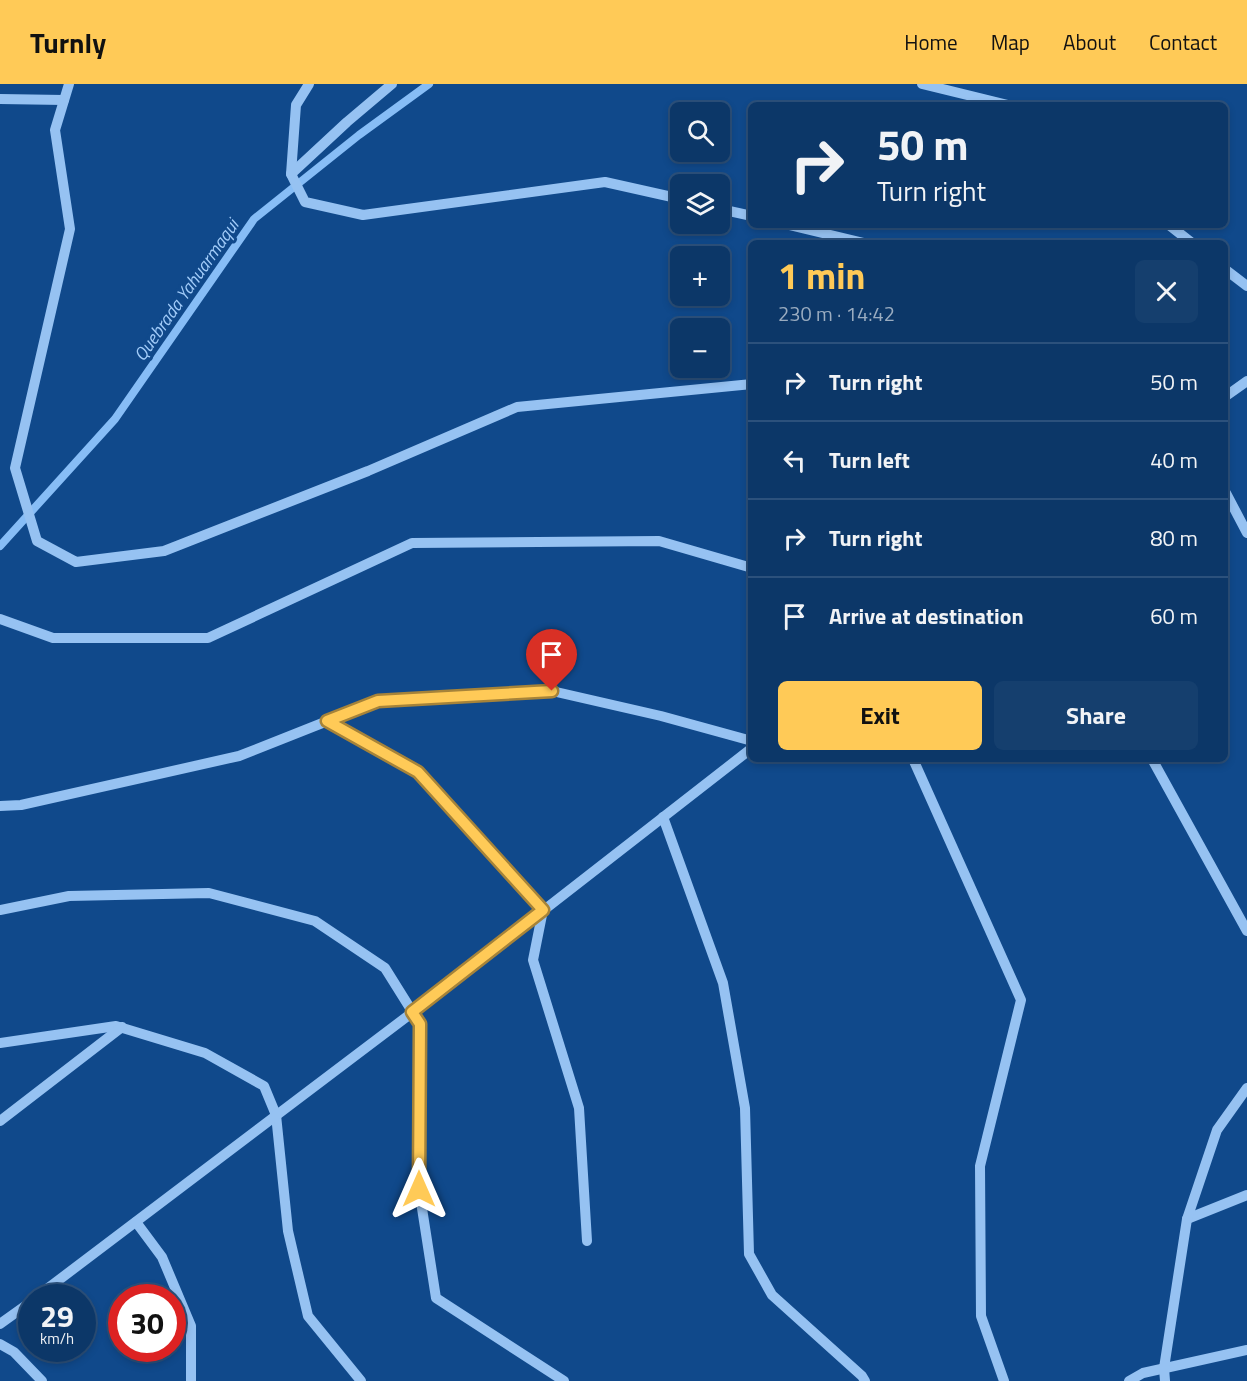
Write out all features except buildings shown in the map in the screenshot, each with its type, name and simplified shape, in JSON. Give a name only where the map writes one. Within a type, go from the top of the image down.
[{"type":"street","points":[[69,84],[55,130],[70,229],[15,468],[37,541],[76,562],[164,551],[368,471],[517,407],[748,384]]},
{"type":"street","points":[[309,84],[296,105],[291,174],[305,202],[363,215],[605,182],[670,197]]},
{"type":"street","points":[[291,174],[392,84]]},
{"type":"street","points":[[922,84],[996,102]]},
{"type":"street","points":[[0,99],[64,100]]},
{"type":"street","points":[[730,211],[748,215]]},
{"type":"street","points":[[802,228],[852,240]]},
{"type":"street","points":[[1173,228],[1188,240]]},
{"type":"street","points":[[1228,272],[1247,286]]},
{"type":"street","points":[[1228,395],[1247,381]]},
{"type":"street","points":[[1228,497],[1247,533]]},
{"type":"street","points":[[0,619],[53,638],[208,638],[412,543],[659,541],[748,567]]},
{"type":"street","points":[[0,806],[21,805],[239,756],[378,701],[552,691],[661,716],[748,740]]},
{"type":"street","points":[[327,721],[418,772],[543,910]]},
{"type":"street","points":[[54,1284],[412,1012],[748,751]]},
{"type":"street","points":[[914,762],[1021,1000],[980,1166],[981,1316],[1004,1381]]},
{"type":"street","points":[[1154,762],[1247,931]]},
{"type":"street","points":[[663,817],[723,983],[745,1108],[749,1254],[772,1295],[862,1376],[864,1381]]},
{"type":"street","points":[[0,910],[69,896],[209,893],[315,921],[385,968],[420,1024],[419,1189],[436,1298],[564,1381]]},
{"type":"street","points":[[543,910],[533,960],[579,1108],[587,1241]]},
{"type":"street","points":[[0,1121],[122,1027]]},
{"type":"street","points":[[0,1042],[122,1027],[206,1053],[264,1086],[276,1115],[288,1231],[308,1316],[361,1381]]},
{"type":"street","points":[[1165,1381],[1164,1368],[1187,1219],[1217,1130],[1247,1088]]},
{"type":"street","points":[[1187,1219],[1247,1195]]},
{"type":"street","points":[[136,1222],[162,1257],[190,1326],[191,1381]]},
{"type":"street","points":[[0,1324],[18,1310]]},
{"type":"street","points":[[0,1344],[15,1352],[42,1381]]},
{"type":"street","points":[[1129,1381],[1143,1373],[1247,1350]]},
{"type":"waterway","name":"Quebrada Yahuarmaqui","points":[[0,546],[115,419],[254,219],[359,135],[429,84]]},
{"type":"route","points":[[419,1189],[420,1024],[412,1012],[543,910],[418,772],[327,721],[378,701],[552,691]]}]
